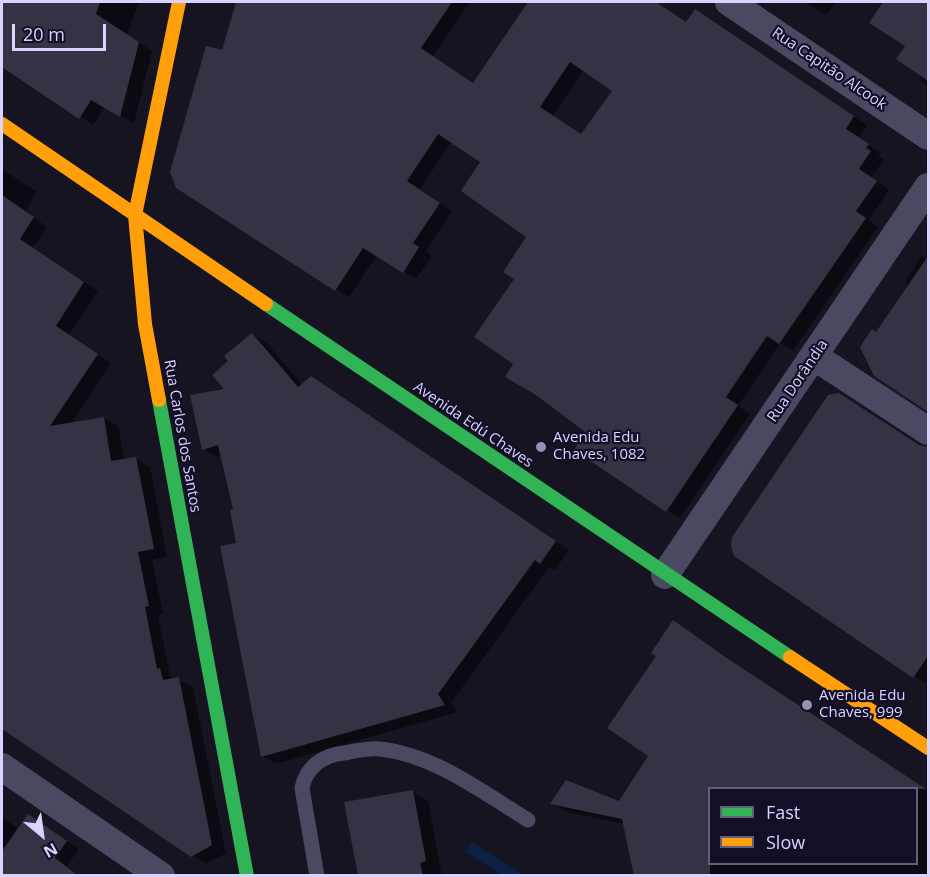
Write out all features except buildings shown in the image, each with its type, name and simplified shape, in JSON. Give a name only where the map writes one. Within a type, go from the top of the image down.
[{"type":"main road","name":"Rua Carlos dos Santos","points":[[179,2],[135,215],[145,324],[247,876]]},
{"type":"main road","name":"Avenida Edú Chaves","points":[[2,124],[665,574],[928,748]]},
{"type":"street","name":"Rua Capitão Alcook","points":[[729,2],[928,136]]},
{"type":"street","name":"Rua Dorândia","points":[[665,574],[815,357],[928,187]]},
{"type":"street","points":[[815,357],[928,431]]},
{"type":"street","points":[[2,767],[161,876]]},
{"type":"lane","points":[[317,876],[302,788],[304,775],[333,754],[379,749],[421,759],[449,772],[528,820]]},
{"type":"water","points":[[472,842],[522,875],[502,875],[466,852]]},
{"type":"traffic: fast","points":[[266,304],[790,657]]},
{"type":"traffic: fast","points":[[159,400],[247,876]]},
{"type":"traffic: slow","points":[[159,400],[145,324],[135,215],[179,2]]},
{"type":"traffic: slow","points":[[2,124],[266,304]]},
{"type":"traffic: slow","points":[[790,657],[928,748]]},
{"type":"place","name":"Avenida Edu Chaves, 1082","points":[[541,447]]},
{"type":"place","name":"Avenida Edu Chaves, 999","points":[[807,705]]}]
